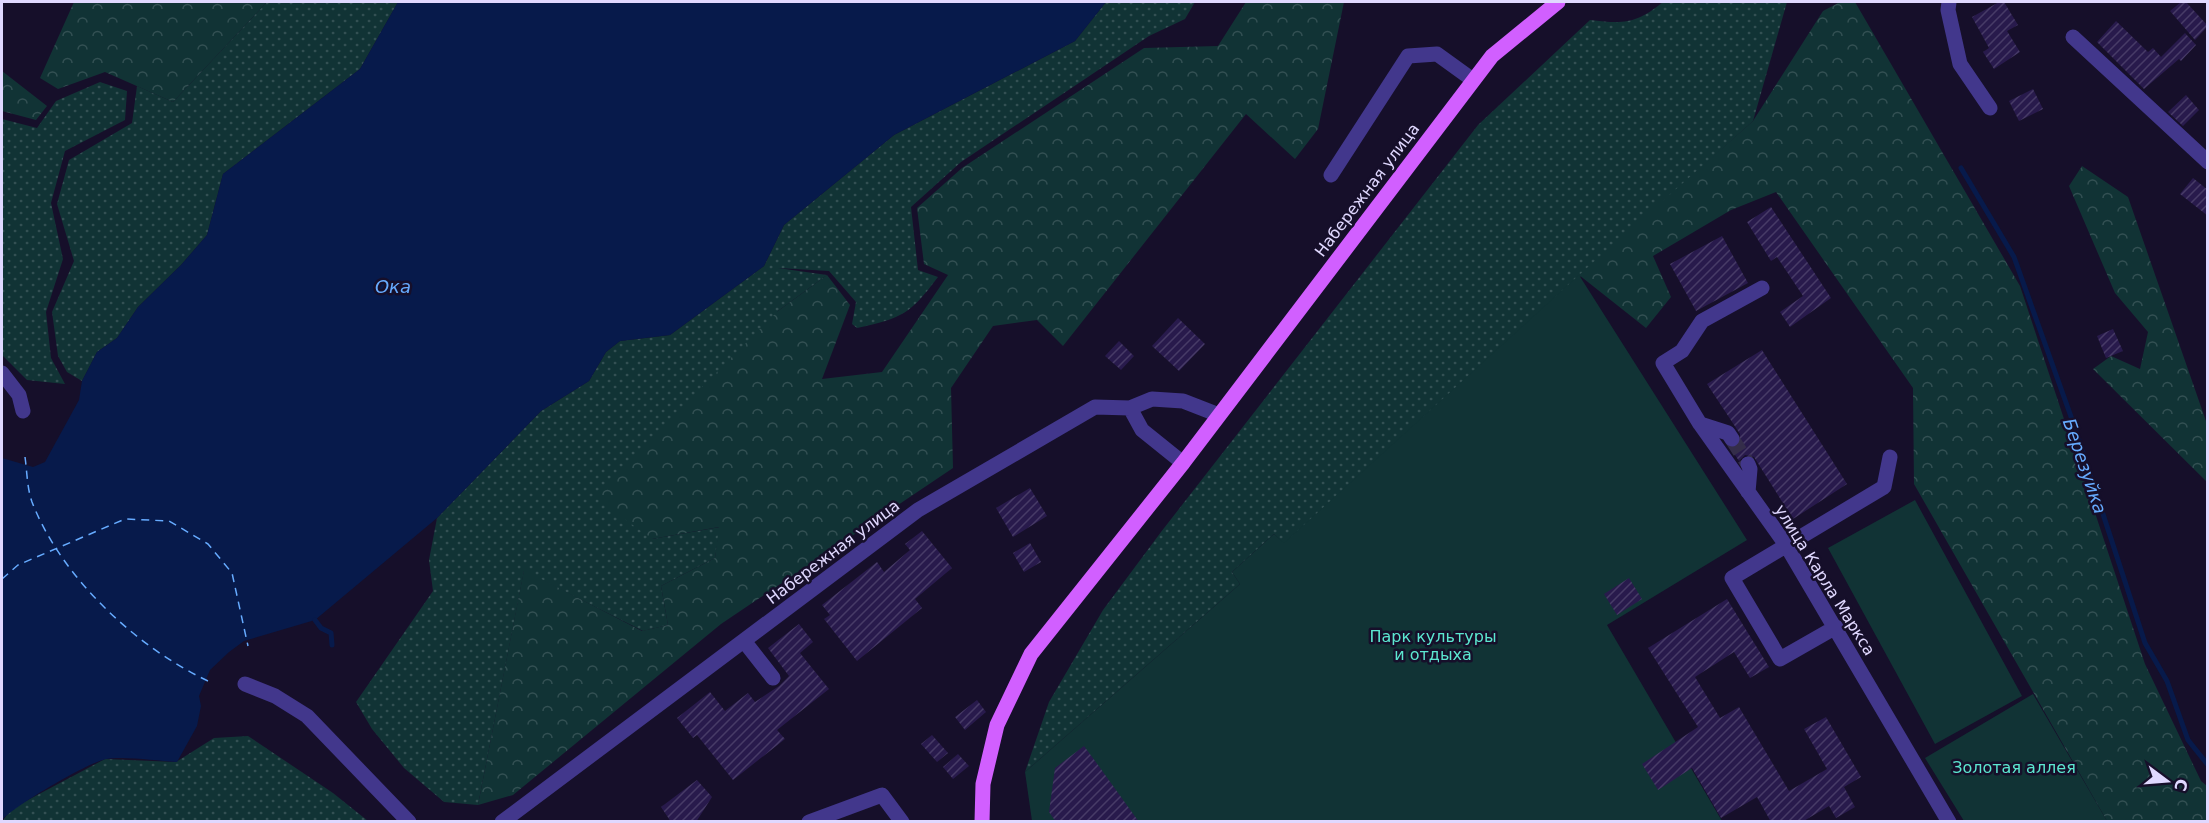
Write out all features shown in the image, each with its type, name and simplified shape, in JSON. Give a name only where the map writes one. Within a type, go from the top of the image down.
[{"type":"main road","name":"Набережная улица","points":[[981,822],[983,784],[997,725],[1031,654],[1183,463],[1492,56],[1558,2]]},
{"type":"street","points":[[1949,2],[1948,10],[1960,64],[1990,108]]},
{"type":"street","points":[[2073,37],[2208,162]]},
{"type":"street","points":[[1331,175],[1408,56],[1437,54],[1473,80]]},
{"type":"street","name":"улица Карла Маркса","points":[[1762,288],[1702,321],[1682,351],[1663,363],[1700,424],[1785,545],[1836,627],[1949,822]]},
{"type":"street","points":[[2,374],[19,395],[23,411]]},
{"type":"street","name":"Набережная улица","points":[[502,822],[918,510],[1095,407],[1130,408],[1152,399],[1183,401],[1219,415]]},
{"type":"street","points":[[1130,408],[1142,430],[1183,463]]},
{"type":"street","points":[[1700,424],[1728,433],[1732,439]]},
{"type":"street","points":[[1836,627],[1780,659],[1732,578],[1884,487],[1890,457]]},
{"type":"street","points":[[1748,464],[1750,469],[1748,492]]},
{"type":"street","points":[[744,641],[773,678]]},
{"type":"street","points":[[244,684],[275,696],[307,716],[409,822]]},
{"type":"street","points":[[809,822],[882,795],[902,822]]},
{"type":"green space","points":[[74,2],[267,2],[173,102],[105,72],[58,89],[40,78]]},
{"type":"green space","points":[[267,2],[398,2],[360,69],[223,174],[207,235],[181,265],[138,307],[117,338],[97,352],[82,381],[67,372],[58,356],[52,312],[74,261],[57,204],[69,160],[132,123],[137,86],[173,102]]},
{"type":"green space","points":[[1106,2],[1195,2],[1185,19],[1149,36],[961,162],[911,207],[918,270],[938,277],[912,307],[885,321],[857,328],[852,324],[856,302],[829,271],[778,268],[827,275],[778,311],[652,539],[720,527],[715,558],[661,586],[668,625],[643,631],[524,571],[478,805],[444,802],[404,768],[372,729],[356,702],[433,591],[429,560],[437,518],[541,411],[589,381],[606,352],[620,341],[670,335],[764,266],[784,225],[894,135],[1075,41]]},
{"type":"green space","points":[[1246,2],[1344,2],[1318,129],[1295,159],[1246,114],[1063,346],[1037,320],[993,326],[951,388],[953,468],[721,624],[513,795],[478,805],[524,570],[642,631],[668,625],[661,586],[715,558],[719,527],[652,539],[593,496],[778,311],[827,275],[850,305],[822,379],[882,372],[948,275],[924,264],[917,208],[962,168],[1144,48],[1218,46]]},
{"type":"green space","points":[[1663,2],[1787,2],[1753,121],[1284,544],[1274,534],[1232,572],[1240,584],[1025,772],[1049,702],[1103,610],[1161,532],[1478,125],[1590,20],[1629,21],[1645,15]]},
{"type":"green space","points":[[1840,2],[1855,2],[2020,286],[2145,664],[2201,781],[2207,786],[2207,821],[2107,821],[1914,484],[1913,388],[1776,192],[1731,210],[1653,256],[1671,297],[1646,328],[1579,275],[1753,121],[1823,11]]},
{"type":"green space","points":[[2,71],[47,106],[36,120],[2,111]]},
{"type":"green space","points":[[100,82],[127,91],[125,120],[65,151],[51,203],[63,259],[46,312],[51,358],[65,384],[27,380],[2,355],[2,119],[37,128],[56,101]]},
{"type":"green space","points":[[2082,166],[2128,197],[2207,424],[2207,482],[2093,369],[2111,356],[2140,369],[2148,332],[2115,293],[2069,186]]},
{"type":"green space","name":"Парк культуры и отдыха","points":[[1579,275],[1747,540],[1607,625],[1722,821],[1032,821],[1025,772],[1240,584],[1232,572],[1274,534],[1284,543]]},
{"type":"green space","points":[[1915,500],[2022,696],[1935,744],[1828,548]]},
{"type":"green space","name":"Золотая аллея","points":[[2033,694],[2107,821],[1964,821],[1925,758]]},
{"type":"green space","points":[[248,736],[333,793],[368,821],[2,822],[11,809],[105,759],[176,762],[214,738]]},
{"type":"water","name":"Ока","points":[[398,2],[1106,2],[1075,41],[894,135],[784,225],[764,266],[670,335],[620,341],[606,352],[589,381],[541,411],[437,518],[315,620],[244,641],[229,652],[210,670],[199,696],[201,706],[197,726],[177,762],[106,759],[69,776],[36,795],[2,820],[2,458],[33,467],[45,462],[79,400],[82,381],[97,352],[117,338],[138,307],[181,265],[207,235],[223,174],[360,69]]},
{"type":"building","points":[[1999,2],[2004,2],[2018,25],[2007,31],[2020,52],[1994,69],[1983,52],[1989,48],[1972,17]]},
{"type":"building","points":[[2181,2],[2186,2],[2208,26],[2195,40],[2170,11]]},
{"type":"building","points":[[2116,21],[2148,52],[2153,48],[2161,57],[2185,33],[2196,45],[2181,61],[2179,59],[2144,89],[2097,42]]},
{"type":"building","points":[[2033,89],[2043,109],[2019,121],[2009,101]]},
{"type":"building","points":[[2186,95],[2199,110],[2183,126],[2168,112]]},
{"type":"building","points":[[2193,178],[2208,190],[2208,216],[2180,194]]},
{"type":"building","points":[[1771,207],[1831,298],[1790,327],[1780,312],[1803,296],[1777,257],[1771,261],[1747,222]]},
{"type":"building","points":[[1722,236],[1748,283],[1696,311],[1670,264]]},
{"type":"building","points":[[1178,318],[1205,344],[1179,371],[1152,346]]},
{"type":"building","points":[[2113,329],[2123,351],[2106,358],[2097,336]]},
{"type":"building","points":[[1119,341],[1134,356],[1121,370],[1105,356]]},
{"type":"building","points":[[1762,350],[1847,484],[1793,519],[1754,457],[1745,455],[1739,461],[1731,449],[1740,444],[1740,434],[1707,384]]},
{"type":"building","points":[[1030,488],[1047,516],[1013,537],[996,508]]},
{"type":"building","points":[[922,531],[952,568],[915,599],[922,608],[857,661],[824,619],[830,615],[822,605],[877,562],[884,572],[910,550],[905,544]]},
{"type":"building","points":[[1030,543],[1041,562],[1024,572],[1013,553]]},
{"type":"building","points":[[1629,578],[1642,599],[1617,615],[1604,594]]},
{"type":"building","points":[[1727,599],[1769,667],[1750,678],[1734,652],[1695,677],[1720,718],[1739,707],[1789,791],[1827,769],[1804,729],[1826,717],[1861,777],[1844,787],[1855,807],[1836,818],[1829,806],[1802,822],[1771,822],[1757,797],[1721,818],[1692,768],[1658,790],[1642,764],[1698,727],[1648,648]]},
{"type":"building","points":[[799,624],[813,642],[800,653],[829,689],[777,730],[785,739],[733,780],[697,735],[693,738],[677,718],[710,692],[725,711],[748,693],[755,702],[779,686],[789,676],[768,648]]},
{"type":"building","points":[[977,700],[986,712],[965,730],[955,717]]},
{"type":"building","points":[[932,735],[948,753],[937,762],[921,744]]},
{"type":"building","points":[[1084,746],[1139,822],[1056,822],[1049,812],[1055,768]]},
{"type":"building","points":[[958,754],[969,766],[953,779],[943,767]]},
{"type":"building","points":[[697,780],[712,797],[696,822],[671,822],[661,807]]},
{"type":"waterway","name":"Березуйка","points":[[1961,168],[2014,257],[2074,425],[2145,643],[2167,681],[2188,740],[2208,765]]},
{"type":"waterway","points":[[315,620],[321,628],[331,633],[332,645]]},
{"type":"ferry route","points":[[25,457],[32,502],[45,530],[81,583],[128,629],[181,667],[208,681]]},
{"type":"ferry route","points":[[2,579],[18,565],[125,519],[169,521],[208,544],[232,573],[248,646]]},
{"type":"tunnel","points":[[1732,439],[1748,464]]}]
